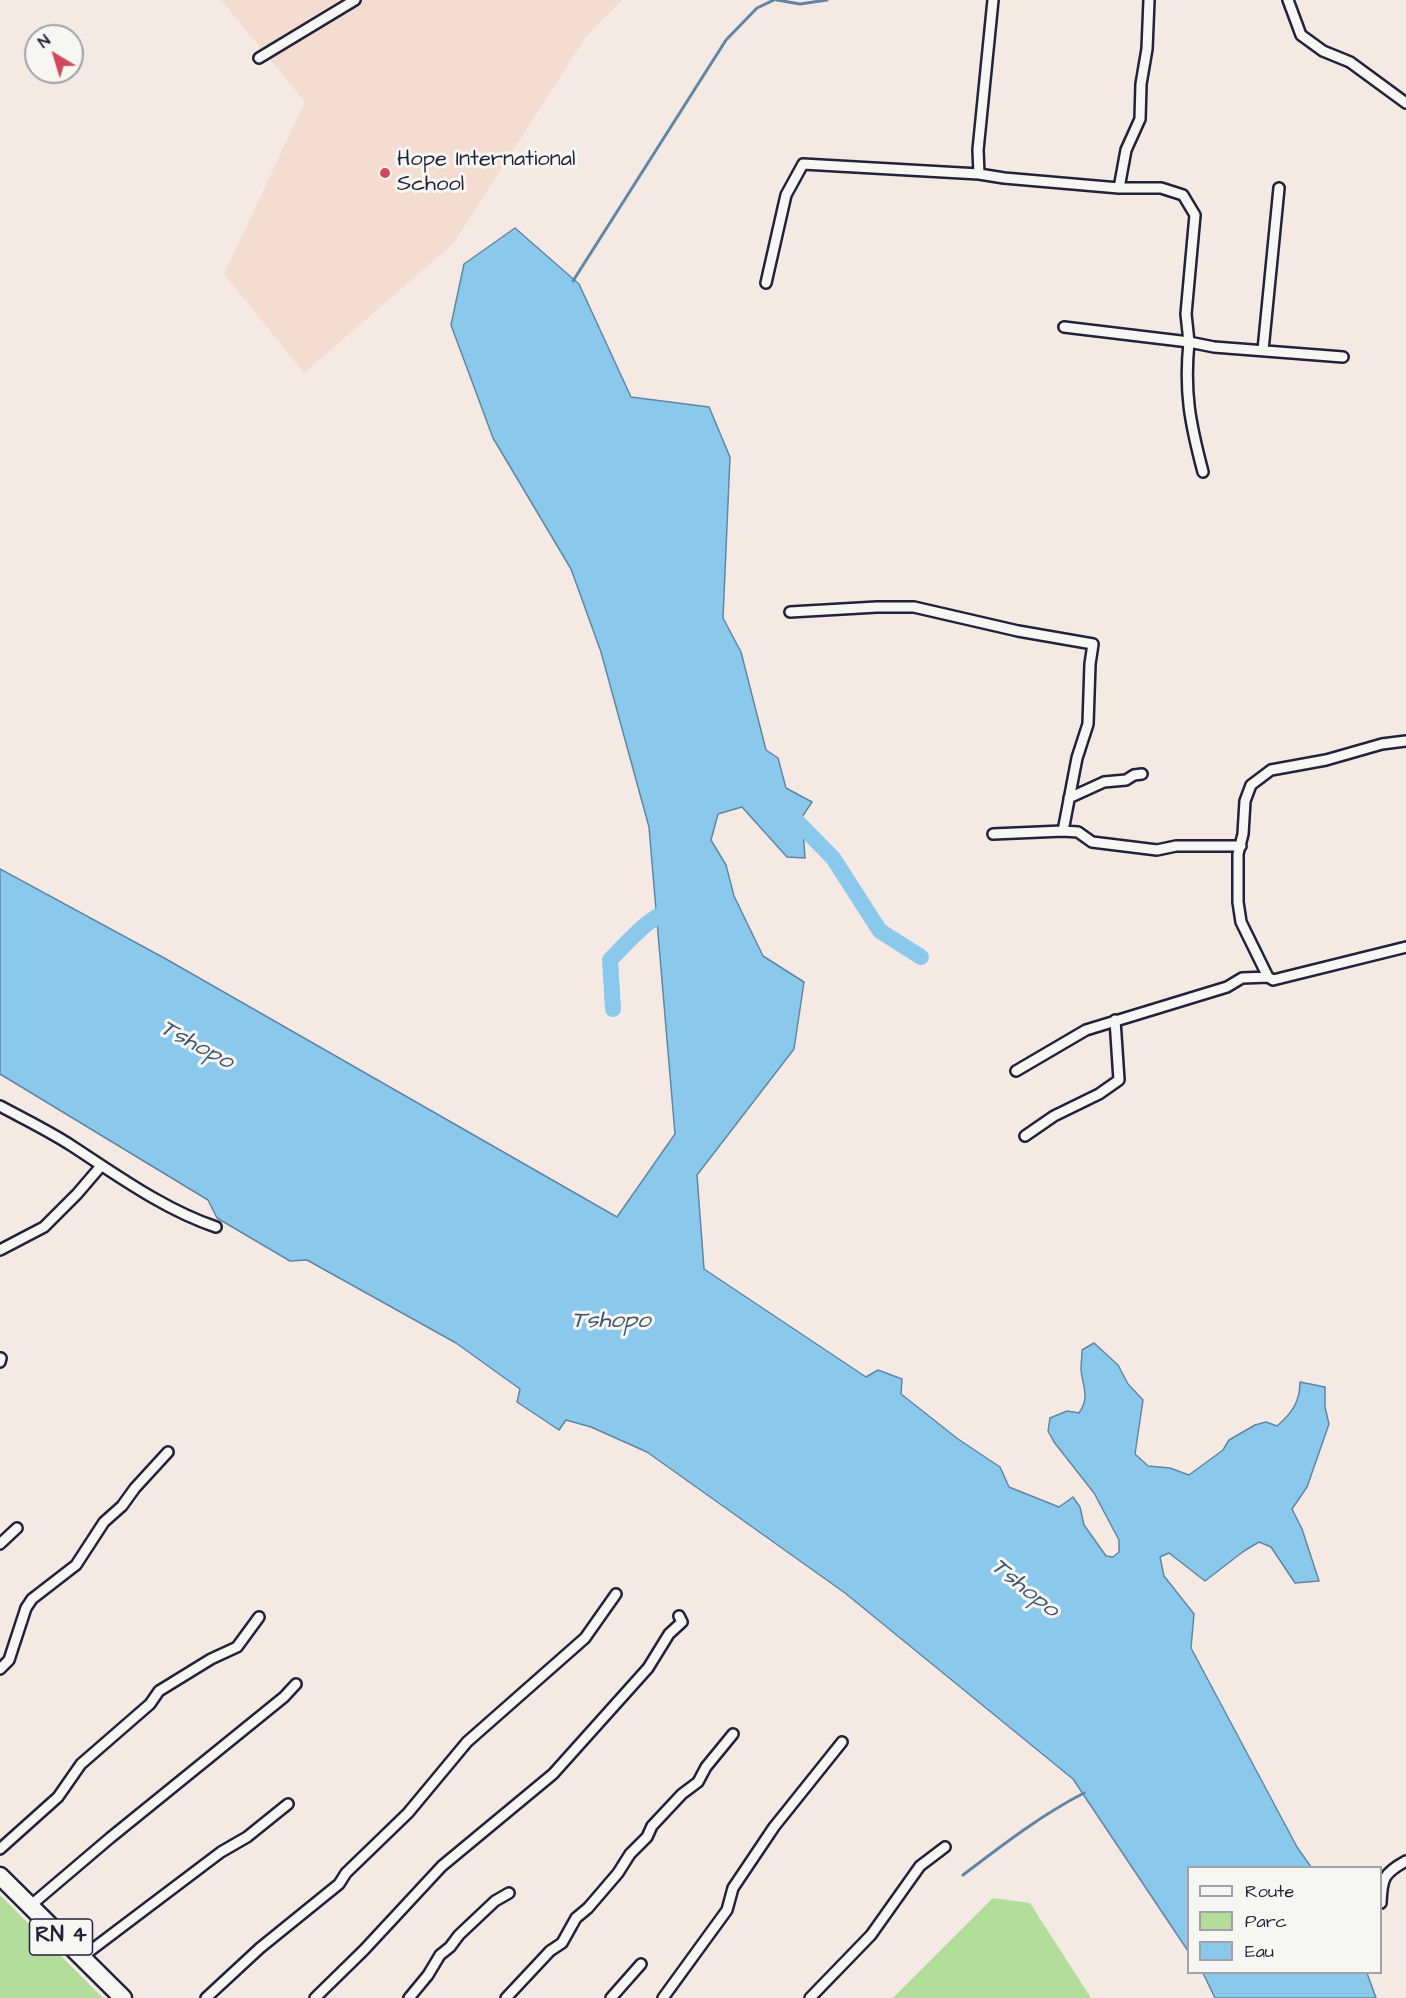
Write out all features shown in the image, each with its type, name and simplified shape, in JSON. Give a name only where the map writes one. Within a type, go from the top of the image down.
[{"type":"highway","name":"RN 4","points":[[0,1876],[123,1998]]},
{"type":"street","points":[[260,58],[355,0]]},
{"type":"street","points":[[979,174],[979,138],[993,0]]},
{"type":"street","points":[[1119,188],[1126,150],[1140,119],[1149,0]]},
{"type":"street","points":[[1288,0],[1301,35],[1323,51],[1350,62],[1406,103]]},
{"type":"street","points":[[766,282],[786,195],[803,164],[979,174],[1119,188],[1161,188],[1183,195],[1195,215],[1186,314],[1189,342],[1186,373],[1189,419],[1203,472]]},
{"type":"street","points":[[1263,350],[1278,188]]},
{"type":"street","points":[[1064,327],[1214,347],[1343,357]]},
{"type":"street","points":[[790,612],[877,607],[914,608],[1018,631],[1093,644],[1088,724],[1077,758],[1063,831]]},
{"type":"street","points":[[1268,977],[1241,922],[1237,877],[1245,801],[1251,785],[1270,770],[1326,760],[1382,744],[1406,741]]},
{"type":"street","points":[[1069,798],[1104,782],[1126,780],[1134,775],[1142,774]]},
{"type":"street","points":[[993,834],[1078,832],[1092,842],[1157,849],[1176,846],[1241,846]]},
{"type":"street","points":[[1016,1071],[1086,1030],[1227,987],[1242,978],[1268,977],[1276,981],[1406,947]]},
{"type":"street","points":[[1025,1136],[1054,1116],[1099,1094],[1119,1080],[1115,1020]]},
{"type":"street","points":[[0,1106],[59,1138],[101,1166],[193,1219],[216,1227]]},
{"type":"street","points":[[0,1251],[44,1227],[101,1166]]},
{"type":"street","points":[[0,1670],[9,1660],[26,1608],[32,1599],[76,1564],[104,1522],[122,1506],[168,1452]]},
{"type":"street","points":[[0,1544],[17,1528]]},
{"type":"street","points":[[206,1998],[260,1948],[339,1884],[346,1873],[408,1813],[467,1742],[585,1638],[616,1594]]},
{"type":"street","points":[[315,1998],[364,1950],[442,1866],[515,1807],[559,1767],[648,1668],[669,1634],[682,1622],[679,1616]]},
{"type":"street","points":[[0,1849],[58,1797],[81,1764],[150,1704],[159,1691],[211,1659],[237,1647],[259,1617]]},
{"type":"street","points":[[30,1906],[284,1697],[296,1684]]},
{"type":"street","points":[[506,1998],[550,1951],[562,1942],[576,1918],[618,1873],[630,1854],[647,1838],[652,1826],[682,1794],[698,1782],[706,1767],[733,1734]]},
{"type":"street","points":[[663,1998],[727,1910],[733,1888],[774,1827],[842,1742]]},
{"type":"street","points":[[82,1957],[221,1852],[247,1837],[288,1804]]},
{"type":"street","points":[[810,1998],[871,1935],[920,1866],[945,1847]]},
{"type":"street","points":[[1382,1902],[1382,1885],[1386,1873],[1406,1861]]},
{"type":"street","points":[[409,1998],[428,1975],[440,1954],[450,1947],[459,1935],[495,1901],[509,1893]]},
{"type":"street","points":[[611,1998],[641,1964]]},
{"type":"shaded area","name":"Hope International School","points":[[221,0],[622,0],[585,38],[453,244],[304,373],[224,274],[305,102]]},
{"type":"green space","points":[[0,1895],[103,1998],[0,1998]]},
{"type":"green space","points":[[993,1898],[1030,1903],[1091,1998],[893,1998]]},
{"type":"water","name":"Tshopo","points":[[515,228],[579,284],[631,397],[709,407],[730,457],[723,618],[741,652],[766,750],[778,758],[786,788],[812,802],[802,817],[805,858],[787,857],[742,807],[718,814],[711,840],[726,865],[734,896],[763,956],[804,982],[794,1049],[697,1175],[704,1269],[866,1377],[878,1370],[902,1379],[901,1394],[958,1439],[1000,1467],[1009,1487],[1059,1507],[1073,1497],[1080,1507],[1084,1525],[1106,1556],[1113,1557],[1119,1552],[1119,1540],[1094,1493],[1048,1431],[1050,1418],[1067,1411],[1079,1413],[1082,1407],[1085,1397],[1081,1370],[1082,1350],[1094,1343],[1118,1365],[1128,1384],[1143,1400],[1135,1454],[1148,1466],[1170,1468],[1189,1475],[1223,1450],[1229,1440],[1255,1425],[1266,1422],[1277,1426],[1294,1407],[1299,1395],[1300,1382],[1325,1387],[1325,1407],[1329,1424],[1307,1487],[1292,1509],[1302,1529],[1319,1581],[1295,1583],[1271,1547],[1259,1542],[1205,1581],[1169,1553],[1160,1557],[1164,1576],[1194,1614],[1191,1648],[1297,1847],[1310,1866],[1187,1866],[1187,1950],[1073,1779],[845,1593],[647,1452],[591,1427],[566,1420],[559,1430],[517,1402],[520,1389],[456,1343],[307,1260],[290,1261],[217,1218],[208,1200],[0,1074],[0,869],[166,959],[617,1217],[675,1134],[649,827],[601,652],[571,569],[493,438],[451,325],[464,264]]},
{"type":"water","points":[[1203,1974],[1367,1974],[1376,1998],[1215,1998]]},
{"type":"waterway","points":[[573,281],[726,40],[757,8],[774,0]]},
{"type":"waterway","points":[[777,0],[800,4],[827,0]]},
{"type":"waterway","points":[[787,811],[833,858],[880,931],[921,957]]},
{"type":"waterway","points":[[613,1009],[610,960],[649,922],[658,916],[676,910]]},
{"type":"waterway","points":[[963,1875],[1037,1821],[1084,1793]]},
{"type":"place","name":"Hope International School","points":[[385,173]]}]
